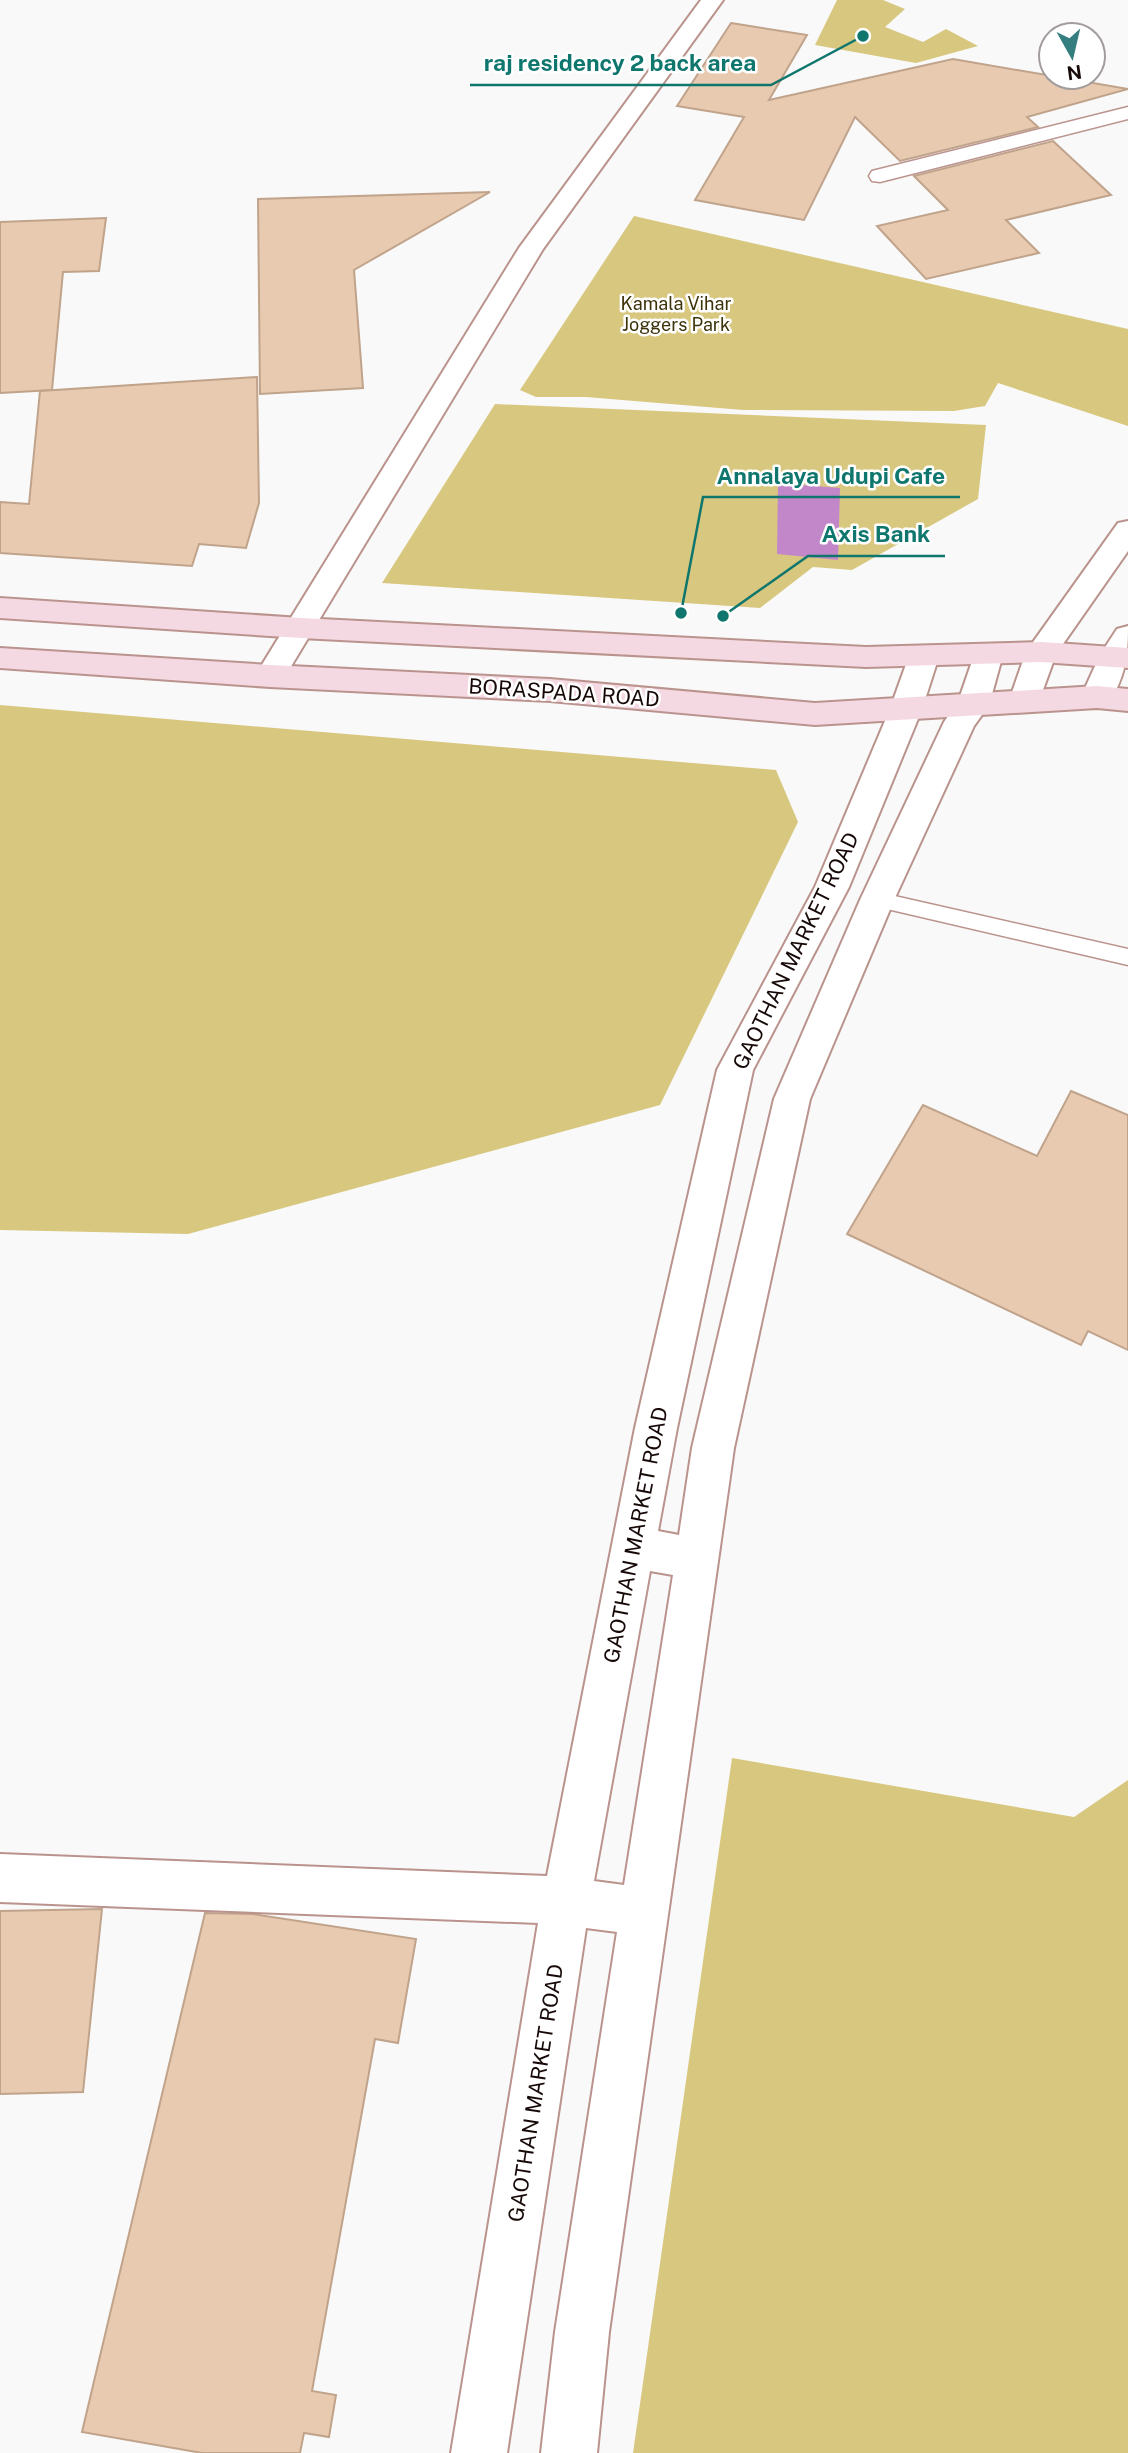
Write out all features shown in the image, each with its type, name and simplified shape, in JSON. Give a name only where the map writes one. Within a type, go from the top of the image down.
[{"type":"main road","points":[[0,608],[301,628],[866,657],[1124,650]]},
{"type":"main road","name":"BORASPADA ROAD","points":[[0,658],[270,676],[550,690],[815,714],[1097,697],[1128,701]]},
{"type":"street","points":[[270,676],[531,248],[712,0]]},
{"type":"street","points":[[880,176],[1128,113]]},
{"type":"street","points":[[1025,701],[1041,652],[1128,530]]},
{"type":"street","points":[[1097,697],[1124,650]]},
{"type":"street","points":[[569,2453],[582,2332],[713,1448],[792,1099],[870,916],[960,722],[973,705],[988,654]]},
{"type":"street","name":"GAOTHAN MARKET ROAD","points":[[479,2453],[566,1901],[656,1428],[735,1070],[832,887],[906,709],[924,656]]},
{"type":"street","points":[[815,919],[870,916]]},
{"type":"street","points":[[699,1233],[759,1244]]},
{"type":"street","points":[[634,1548],[696,1558]]},
{"type":"street","points":[[0,1878],[503,1896],[566,1901],[644,1912]]},
{"type":"lane","points":[[870,916],[1128,957]]},
{"type":"green space","points":[[837,0],[883,0],[905,9],[885,27],[923,42],[946,29],[978,46],[916,63],[815,45]]},
{"type":"green space","name":"Kamala Vihar Joggers Park","points":[[634,216],[1128,329],[1128,426],[998,383],[985,406],[954,411],[743,410],[586,397],[536,397],[520,390]]},
{"type":"green space","points":[[495,404],[986,425],[978,499],[852,570],[813,567],[760,608],[382,583]]},
{"type":"green space","points":[[0,705],[776,770],[798,822],[660,1105],[188,1234],[0,1230]]},
{"type":"green space","points":[[732,1758],[1074,1817],[1128,1780],[1128,2453],[633,2453]]},
{"type":"shaded area","points":[[778,483],[840,488],[838,560],[777,554]]},
{"type":"building","points":[[731,23],[807,35],[769,100],[953,59],[1037,73],[1037,91],[1107,91],[1107,85],[1128,89],[1027,117],[1038,127],[900,161],[855,117],[804,220],[695,200],[744,117],[677,106]]},
{"type":"building","points":[[1053,141],[1111,195],[1006,220],[1039,253],[926,279],[877,226],[948,210],[914,176]]},
{"type":"building","points":[[490,192],[354,270],[363,388],[260,394],[258,199]]},
{"type":"building","points":[[106,218],[99,271],[63,272],[52,390],[0,393],[0,222]]},
{"type":"building","points":[[257,377],[259,503],[246,548],[199,544],[192,566],[0,553],[0,502],[29,504],[40,391]]},
{"type":"building","points":[[1071,1091],[1128,1115],[1128,1350],[1088,1331],[1081,1345],[847,1234],[923,1105],[1037,1156]]},
{"type":"building","points":[[102,1909],[83,2092],[0,2094],[0,1911]]},
{"type":"building","points":[[205,1913],[252,1914],[416,1939],[398,2043],[375,2039],[312,2391],[336,2395],[329,2437],[304,2433],[300,2453],[202,2453],[82,2432]]},
{"type":"place","name":"raj residency 2 back area","points":[[863,36]]},
{"type":"place","name":"Annalaya Udupi Cafe","points":[[681,613]]},
{"type":"place","name":"Axis Bank","points":[[723,616]]}]
